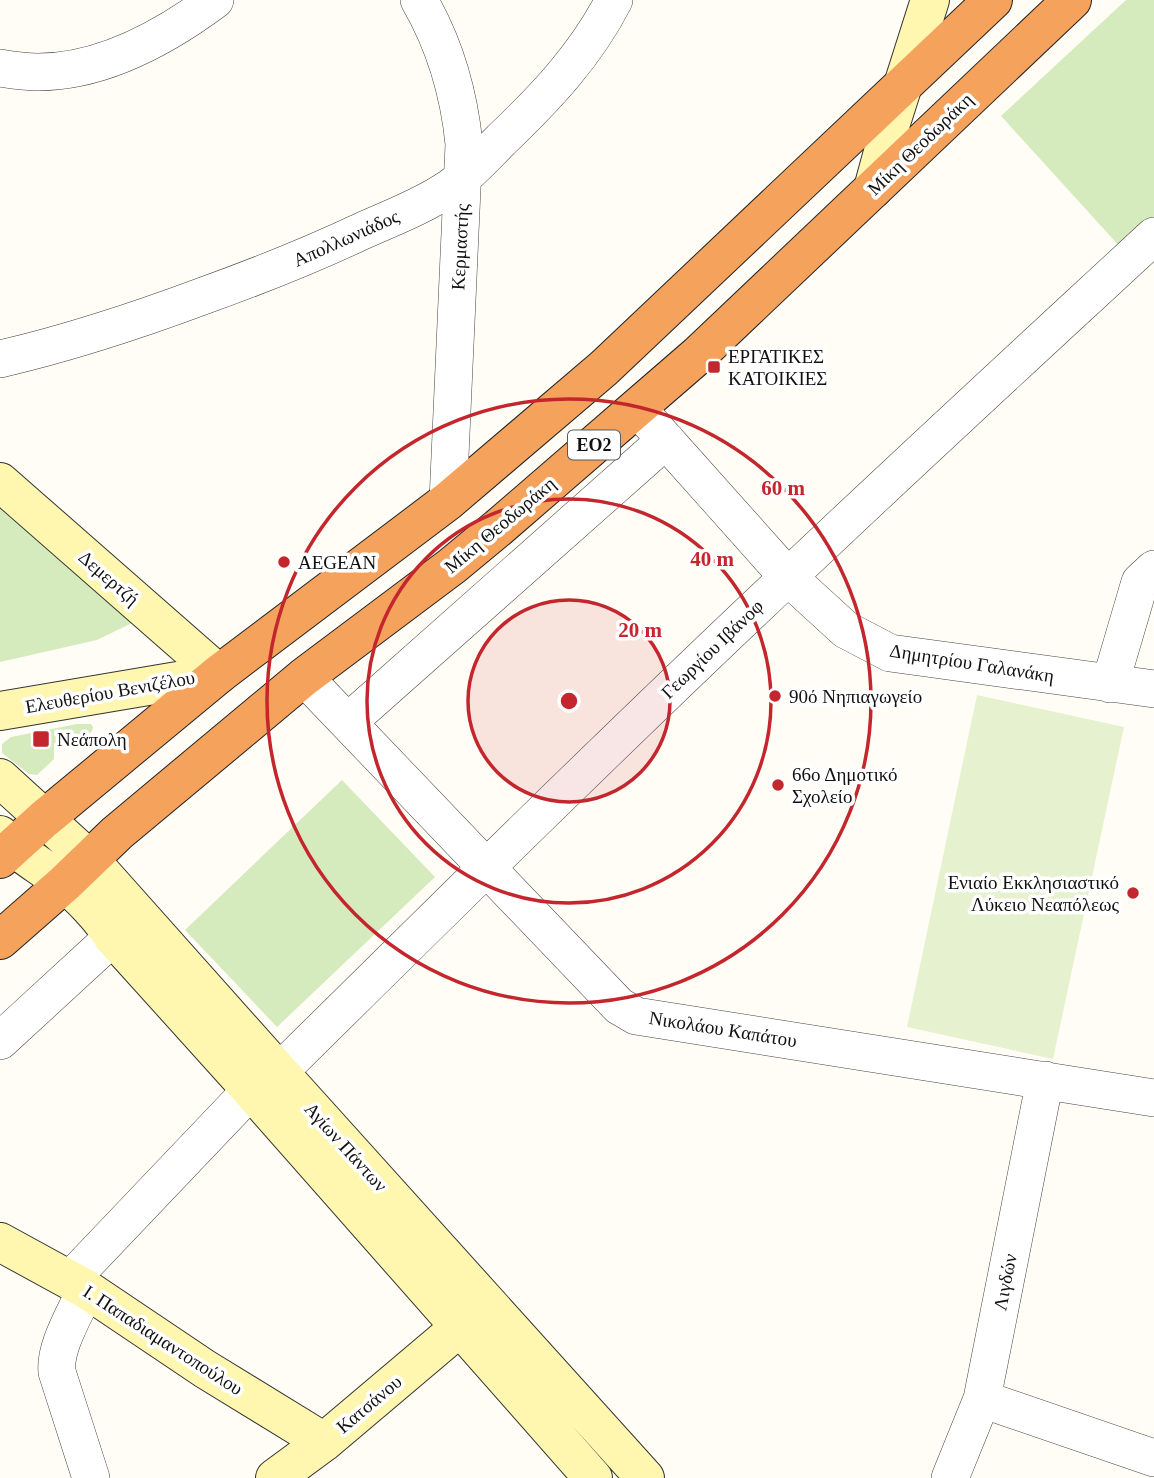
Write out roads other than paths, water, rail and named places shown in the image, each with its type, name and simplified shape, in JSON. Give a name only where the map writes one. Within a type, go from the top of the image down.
[{"type":"highway","name":"ΕΟ2","points":[[4,847],[44,819],[219,674],[448,501],[604,368],[993,0]]},
{"type":"highway","name":"Μίκη Θεοδωράκη","points":[[0,940],[117,833],[304,677],[498,528],[698,355],[1072,0]]},
{"type":"main road","points":[[873,188],[930,0]]},
{"type":"main road","name":"Δεμερτζή","points":[[0,482],[219,674]]},
{"type":"main road","name":"Ελευθερίου Βενιζέλου","points":[[0,711],[219,674]]},
{"type":"main road","points":[[0,778],[44,819]]},
{"type":"main road","name":"Αγίων Πάντων","points":[[44,819],[77,871],[113,937],[265,1081],[460,1327],[593,1478]]},
{"type":"main road","name":"Αγίων Πάντων","points":[[4,847],[77,871],[265,1081],[645,1478]]},
{"type":"main road","name":"Ι. Παπαδιαμαντοπούλου","points":[[0,1242],[78,1285],[205,1369],[324,1442]]},
{"type":"main road","name":"Κατσάνου","points":[[275,1478],[324,1442],[460,1327]]},
{"type":"street","points":[[0,68],[44,72],[105,60],[158,38],[215,0]]},
{"type":"street","name":"Κερμαστής","points":[[419,0],[433,26],[458,102],[464,144],[448,501]]},
{"type":"street","name":"Απολλωνιάδος","points":[[0,359],[46,348],[154,314],[269,272],[439,194],[463,177],[539,103],[591,40],[614,0]]},
{"type":"street","name":"Γεωργίου Ιβάνοφ","points":[[91,1478],[56,1364],[78,1285],[265,1081],[788,577],[1152,242]]},
{"type":"street","name":"Δημητρίου Γαλανάκη","points":[[636,408],[788,577],[846,630],[891,653],[1154,689]]},
{"type":"street","points":[[348,722],[666,440]]},
{"type":"street","points":[[1110,684],[1140,582],[1154,569]]},
{"type":"street","name":"Νικολάου Καπάτου","points":[[304,677],[619,1006],[636,1016],[1154,1098]]},
{"type":"street","points":[[0,1041],[113,937]]},
{"type":"street","name":"Λιγδών","points":[[950,1478],[982,1399],[1045,1080]]},
{"type":"street","points":[[982,1399],[1154,1458]]},
{"type":"place","name":"ΕΡΓΑΤΙΚΕΣ ΚΑΤΟΙΚΙΕΣ","points":[[714,367]]},
{"type":"place","name":"AEGEAN","points":[[284,562]]},
{"type":"place","name":"90ό Νηπιαγωγείο","points":[[775,696]]},
{"type":"place","name":"Νεάπολη","points":[[41,739]]},
{"type":"place","name":"66ο Δημοτικό Σχολείο","points":[[778,785]]},
{"type":"place","name":"Ενιαίο Εκκλησιαστικό Λύκειο Νεαπόλεως","points":[[1133,893]]}]
